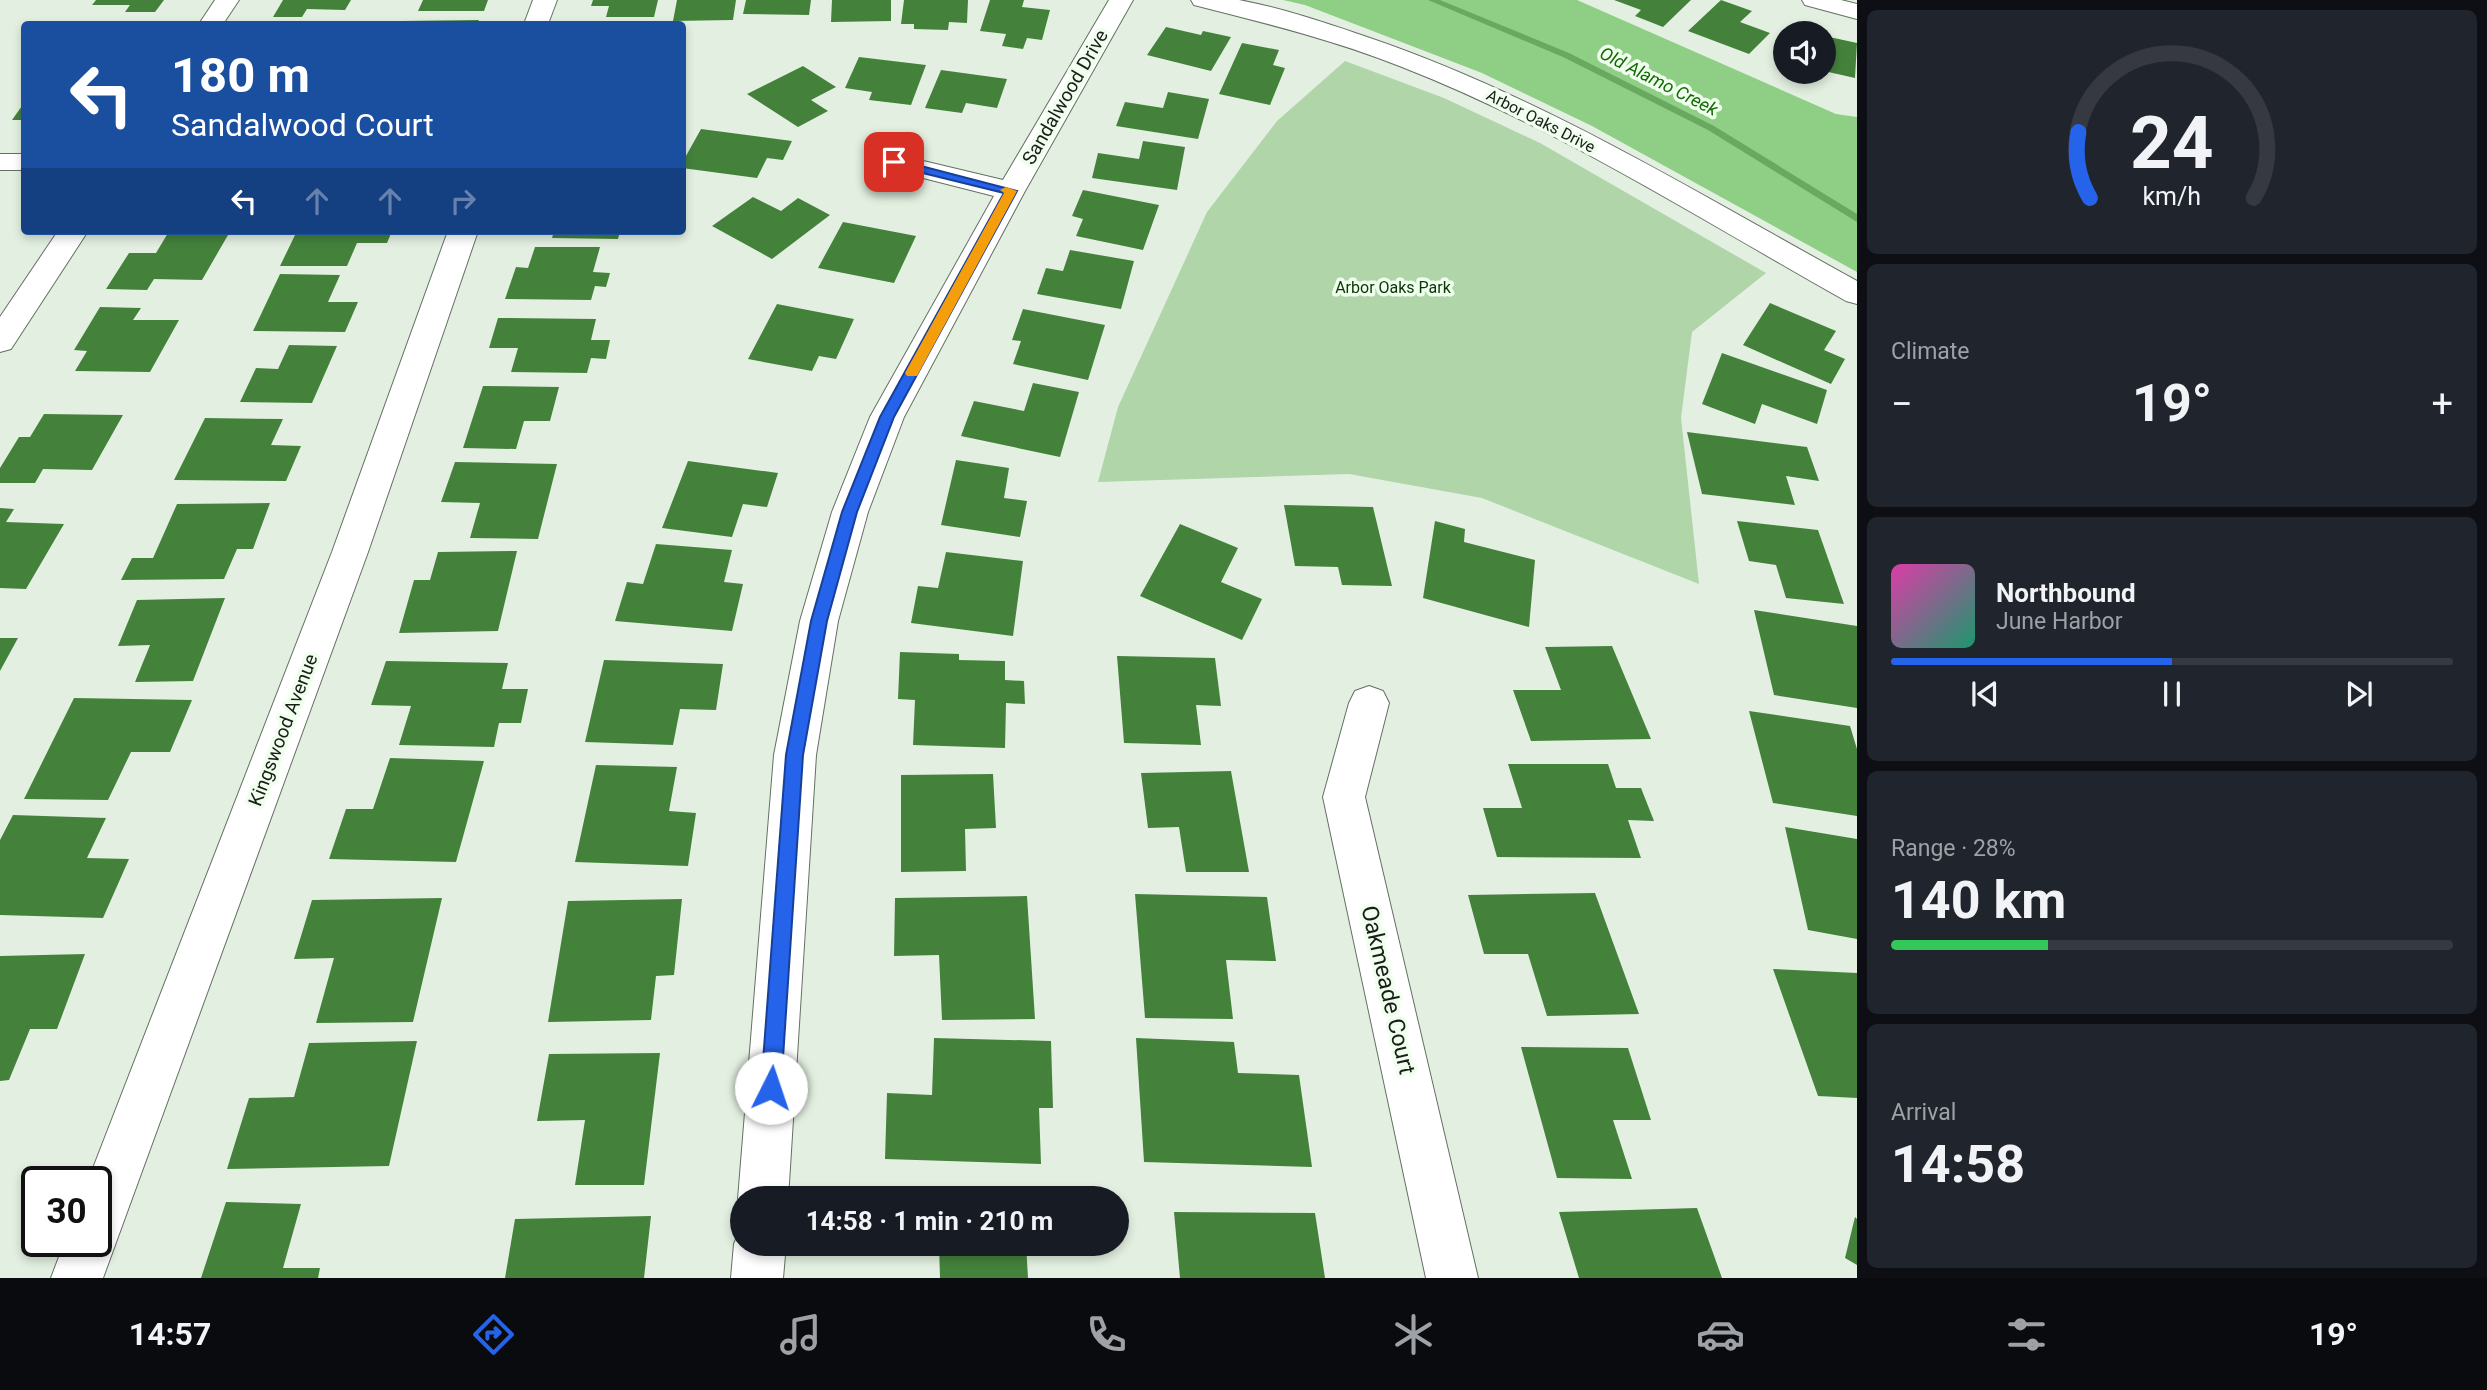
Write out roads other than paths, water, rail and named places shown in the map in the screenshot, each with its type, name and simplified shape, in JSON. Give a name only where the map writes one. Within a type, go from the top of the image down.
[{"type":"street","points":[[213,21],[227,0]]},
{"type":"street","points":[[538,21],[545,0]]},
{"type":"street","name":"Sandalwood Drive","points":[[764,1186],[795,755],[819,621],[849,512],[887,417],[1011,191],[1121,0]]},
{"type":"street","name":"Arbor Oaks Drive","points":[[1203,0],[1240,7],[1371,47],[1478,89],[1564,131],[1857,294]]},
{"type":"street","points":[[1814,0],[1857,12]]},
{"type":"street","points":[[0,162],[21,162]]},
{"type":"street","points":[[894,162],[1011,191]]},
{"type":"street","points":[[0,341],[70,235]]},
{"type":"street","name":"Kingswood Avenue","points":[[112,1185],[350,552],[462,235]]},
{"type":"street","name":"Oakmeade Court","points":[[1369,703],[1344,797],[1452,1278]]},
{"type":"street","points":[[757,1278],[759,1256]]},
{"type":"street","points":[[77,1278],[85,1257]]},
{"type":"waterway","name":"Old Alamo Creek","points":[[1432,0],[1566,55],[1711,128],[1857,219]]},
{"type":"park label","name":"Arbor Oaks Park","points":[[1393,287]]}]
